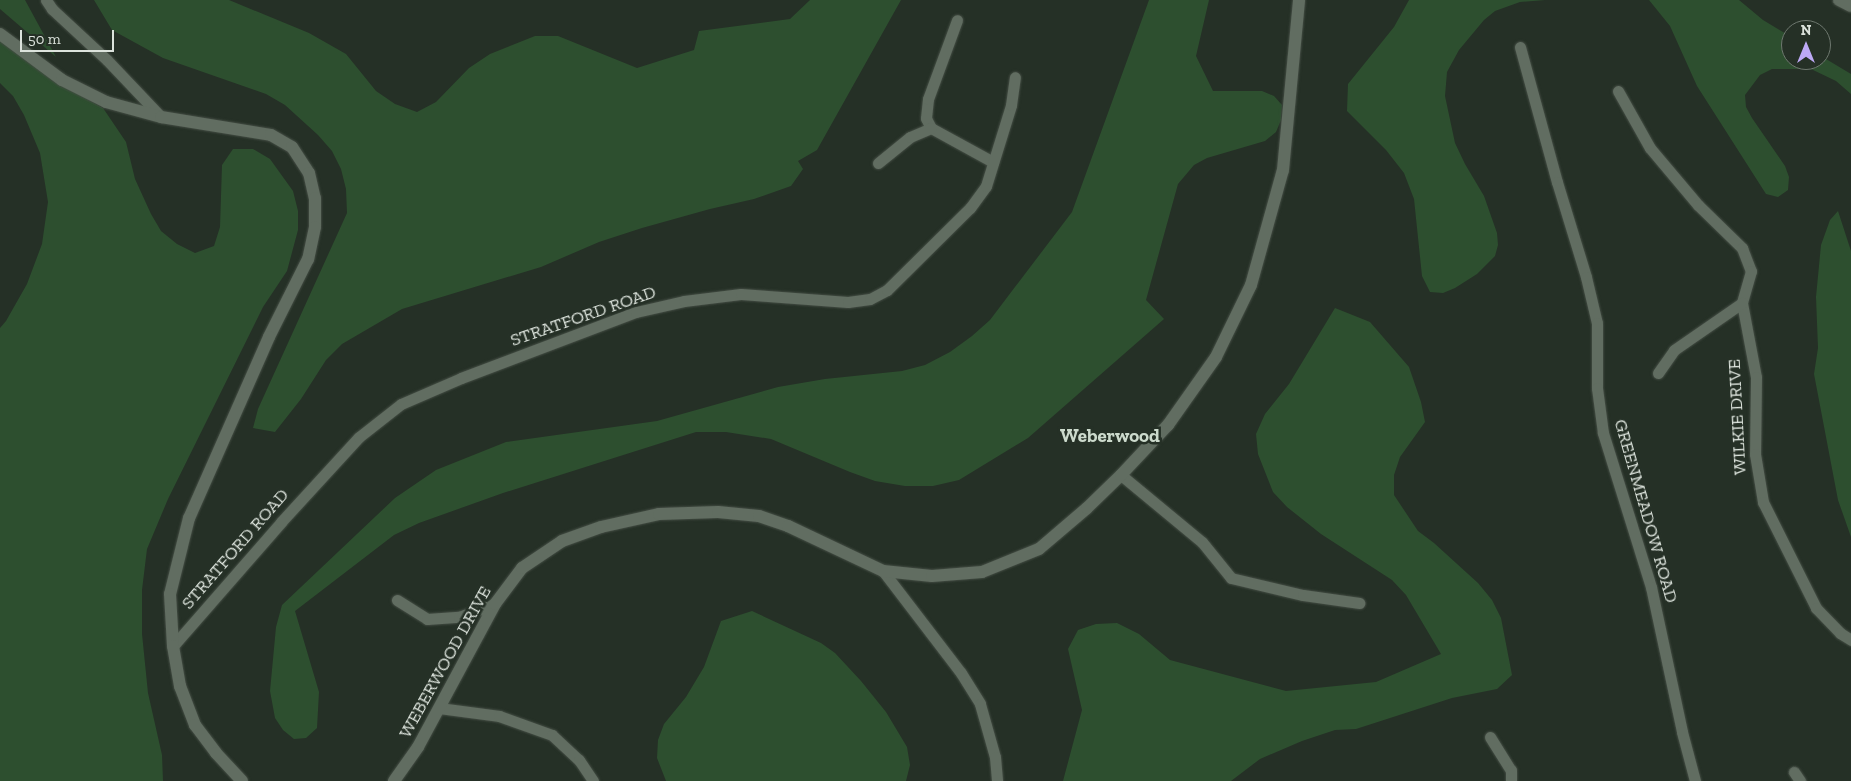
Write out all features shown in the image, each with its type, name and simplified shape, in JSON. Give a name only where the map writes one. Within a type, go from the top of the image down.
[{"type":"street","points":[[46,0],[52,9],[107,60],[161,117]]},
{"type":"street","name":"WEBERWOOD DRIVE","points":[[394,781],[418,747],[495,604],[522,568],[562,541],[601,527],[659,514],[718,512],[759,516],[788,526],[883,571],[932,576],[982,572],[1031,552],[1046,543],[1122,475],[1168,425],[1216,357],[1251,285],[1283,170],[1299,0]]},
{"type":"street","points":[[1839,0],[1851,6]]},
{"type":"street","points":[[957,20],[928,99],[926,118],[931,128],[993,162]]},
{"type":"street","points":[[0,34],[62,80],[106,102],[161,117],[271,135],[292,146],[309,174],[315,198],[315,227],[308,259],[269,337],[189,518],[170,594],[173,646],[180,686],[196,725],[216,753],[242,781]]},
{"type":"street","name":"GREENMEADOW ROAD","points":[[1520,47],[1557,182],[1586,276],[1596,323],[1597,388],[1603,433],[1651,587],[1682,732],[1695,781]]},
{"type":"street","name":"STRATFORD ROAD","points":[[173,646],[281,522],[353,444],[401,404],[461,378],[636,312],[684,301],[741,294],[848,302],[870,299],[887,290],[970,208],[986,186],[1011,105],[1015,77]]},
{"type":"street","name":"WILKIE DRIVE","points":[[1618,90],[1650,148],[1698,205],[1742,248],[1751,271],[1742,303],[1756,377],[1755,454],[1763,502],[1816,608],[1835,629],[1851,640]]},
{"type":"street","points":[[878,163],[910,137],[931,128]]},
{"type":"street","points":[[1658,373],[1674,350],[1742,303]]},
{"type":"street","points":[[1122,475],[1202,542],[1231,578],[1303,595],[1359,603]]},
{"type":"street","points":[[883,571],[961,673],[980,704],[995,757],[997,781]]},
{"type":"street","points":[[397,600],[427,619],[459,617],[495,604]]},
{"type":"street","points":[[439,708],[499,716],[552,735],[579,760],[593,781]]},
{"type":"street","points":[[1490,737],[1511,770],[1511,781]]},
{"type":"green space","points":[[0,0],[25,0],[56,57],[0,9]]},
{"type":"green space","points":[[94,0],[229,0],[309,33],[346,54],[376,91],[395,104],[417,112],[436,102],[469,68],[490,54],[535,36],[558,36],[637,68],[694,50],[699,31],[790,19],[810,0],[901,0],[817,150],[798,161],[803,169],[791,186],[754,199],[642,228],[599,242],[541,267],[402,309],[342,344],[326,360],[301,399],[275,432],[253,428],[258,409],[347,213],[346,189],[341,169],[332,151],[318,135],[285,105],[266,94],[163,58],[112,30]]},
{"type":"green space","points":[[1149,0],[1209,0],[1196,56],[1213,91],[1262,91],[1274,96],[1282,105],[1281,120],[1276,132],[1265,141],[1207,158],[1194,165],[1178,184],[1146,300],[1164,319],[1028,438],[959,480],[933,486],[905,486],[875,481],[771,439],[726,432],[696,432],[503,493],[419,523],[394,535],[295,611],[319,692],[317,728],[306,738],[294,739],[283,730],[275,718],[270,691],[276,627],[282,605],[395,498],[436,470],[506,442],[657,421],[778,387],[825,379],[902,371],[925,365],[950,352],[972,336],[990,320],[1072,212]]},
{"type":"green space","points":[[1409,0],[1545,0],[1520,2],[1495,11],[1484,20],[1459,50],[1447,72],[1445,96],[1455,143],[1484,196],[1497,233],[1498,245],[1495,256],[1477,274],[1443,293],[1430,292],[1422,276],[1414,199],[1404,173],[1386,150],[1347,111],[1348,84],[1394,27]]},
{"type":"green space","points":[[1649,0],[1739,0],[1763,20],[1781,31],[1781,69],[1772,69],[1760,75],[1745,95],[1746,107],[1785,166],[1789,177],[1788,190],[1778,197],[1766,194],[1697,86],[1670,26]]},
{"type":"green space","points":[[0,38],[71,90],[103,108],[126,142],[135,179],[151,214],[161,231],[177,244],[195,253],[214,246],[220,227],[222,165],[233,149],[253,149],[270,159],[293,191],[298,211],[298,230],[287,271],[263,307],[168,499],[147,549],[142,590],[142,634],[148,693],[162,755],[163,781],[0,781],[0,328],[27,284],[42,244],[48,202],[40,153],[24,115],[13,96],[0,83]]},
{"type":"green space","points":[[1831,62],[1851,74],[1851,94],[1836,81],[1813,70],[1831,70]]},
{"type":"green space","points":[[1838,211],[1851,251],[1851,537],[1838,500],[1814,374],[1818,348],[1816,297],[1821,245],[1830,220]]},
{"type":"green space","points":[[1335,308],[1370,322],[1409,367],[1421,402],[1425,422],[1400,457],[1394,475],[1394,495],[1418,531],[1478,583],[1492,600],[1501,618],[1512,675],[1497,689],[1452,698],[1356,729],[1335,730],[1302,741],[1260,759],[1231,781],[1063,781],[1082,710],[1068,649],[1078,630],[1096,624],[1117,623],[1139,634],[1170,660],[1286,691],[1376,682],[1441,654],[1406,595],[1392,580],[1321,534],[1287,507],[1273,492],[1258,454],[1256,434],[1265,414],[1289,384]]},
{"type":"green space","points":[[752,611],[821,643],[835,653],[861,681],[886,712],[907,747],[910,765],[906,781],[666,781],[657,758],[658,740],[664,724],[686,697],[704,667],[721,621]]},
{"type":"district","name":"Weberwood","points":[[1110,436]]}]
